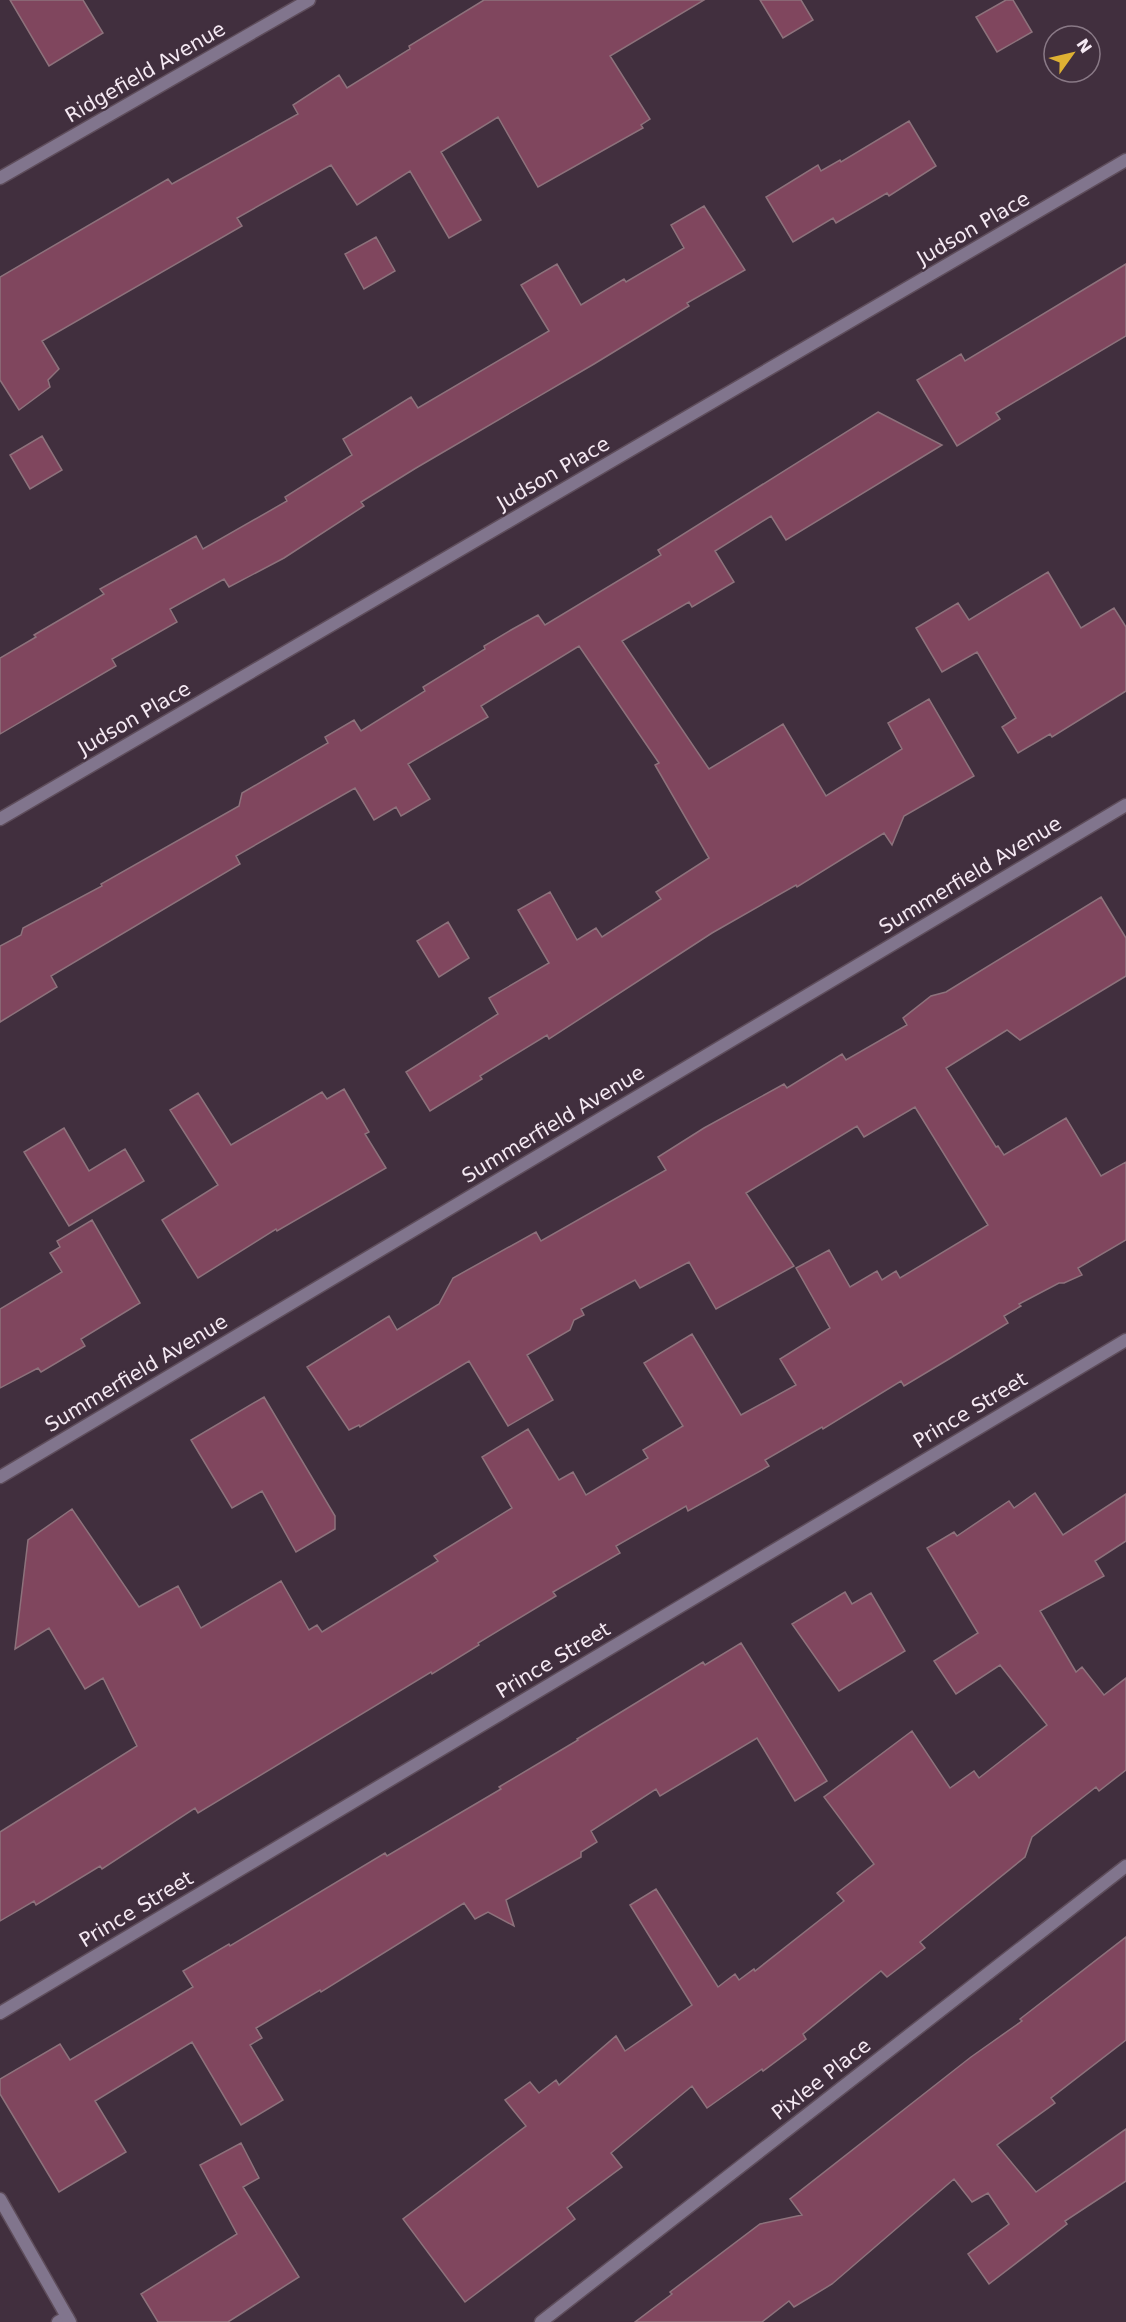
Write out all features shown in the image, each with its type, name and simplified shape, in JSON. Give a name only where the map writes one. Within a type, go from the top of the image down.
[{"type":"street","name":"Ridgefield Avenue","points":[[0,178],[309,0]]},
{"type":"street","name":"Judson Place","points":[[0,819],[1126,160]]},
{"type":"street","name":"Summerfield Avenue","points":[[0,1477],[1126,805]]},
{"type":"street","name":"Prince Street","points":[[0,2013],[1126,1340]]},
{"type":"street","name":"Pixlee Place","points":[[541,2322],[1126,1866]]},
{"type":"street","points":[[0,2199],[65,2320]]},
{"type":"building","points":[[10,0],[83,0],[103,33],[49,66]]},
{"type":"building","points":[[484,0],[704,0],[610,56],[650,119],[641,125],[643,128],[538,187],[498,117],[441,152],[481,220],[449,238],[410,171],[357,205],[331,165],[237,218],[242,226],[42,341],[59,369],[48,380],[50,387],[19,410],[0,380],[0,277],[168,179],[172,184],[298,114],[293,105],[339,75],[347,88],[410,49],[409,46]]},
{"type":"building","points":[[760,0],[801,0],[813,20],[783,38]]},
{"type":"building","points":[[1006,0],[1013,0],[1032,32],[997,52],[976,17]]},
{"type":"building","points":[[909,121],[936,166],[889,196],[887,193],[836,223],[833,218],[793,242],[766,197],[818,165],[821,171],[840,160],[841,162]]},
{"type":"building","points":[[704,206],[745,270],[687,303],[689,306],[594,364],[361,502],[364,506],[284,558],[229,587],[224,579],[170,609],[177,622],[112,659],[116,666],[0,734],[0,658],[104,594],[100,589],[196,536],[203,549],[287,501],[285,497],[352,455],[343,439],[411,397],[418,408],[549,331],[521,285],[557,264],[581,305],[624,279],[626,282],[684,248],[671,225]]},
{"type":"building","points":[[376,237],[395,271],[364,289],[345,254]]},
{"type":"building","points":[[1126,264],[1126,336],[996,413],[1000,419],[957,446],[917,380],[961,354],[965,361]]},
{"type":"building","points":[[878,412],[942,445],[786,540],[771,516],[715,551],[734,582],[692,607],[689,602],[622,641],[709,769],[783,724],[826,796],[902,749],[888,723],[929,699],[974,776],[904,816],[892,845],[884,833],[797,887],[796,885],[712,933],[549,1039],[547,1035],[480,1076],[482,1079],[430,1111],[406,1072],[498,1014],[489,998],[549,963],[518,910],[550,892],[577,940],[596,928],[602,937],[661,899],[656,892],[709,858],[655,765],[659,763],[579,646],[481,706],[488,717],[408,764],[430,799],[401,816],[396,807],[374,820],[355,788],[236,856],[240,864],[51,976],[57,987],[0,1022],[0,946],[21,935],[23,928],[102,886],[101,884],[239,806],[242,793],[328,743],[325,737],[354,720],[361,731],[425,691],[423,687],[485,649],[484,646],[511,630],[538,615],[545,625],[661,555],[658,550]]},
{"type":"building","points":[[42,436],[62,470],[30,489],[10,455]]},
{"type":"building","points":[[1048,572],[1081,628],[1114,608],[1126,627],[1126,691],[1052,737],[1050,734],[1018,753],[1002,727],[1016,718],[977,652],[942,672],[916,628],[958,603],[969,620]]},
{"type":"building","points":[[1101,897],[1126,938],[1126,976],[1020,1040],[1007,1030],[946,1068],[996,1147],[998,1146],[1004,1155],[1066,1118],[1101,1176],[1126,1162],[1126,1240],[1078,1268],[1082,1275],[1059,1283],[1019,1304],[1021,1306],[1004,1316],[1008,1323],[904,1386],[901,1381],[823,1429],[822,1427],[765,1460],[769,1466],[688,1511],[686,1506],[616,1546],[620,1553],[553,1592],[556,1596],[432,1674],[431,1672],[198,1813],[195,1808],[102,1869],[100,1866],[36,1905],[34,1901],[0,1921],[0,1832],[137,1746],[103,1678],[85,1689],[49,1628],[15,1649],[28,1540],[72,1509],[139,1607],[178,1586],[201,1628],[281,1581],[309,1630],[317,1625],[322,1632],[438,1561],[434,1556],[512,1508],[482,1457],[528,1429],[559,1480],[573,1472],[586,1495],[648,1458],[643,1450],[683,1426],[644,1363],[692,1334],[741,1415],[796,1385],[780,1359],[830,1328],[796,1268],[829,1250],[850,1287],[877,1271],[882,1280],[896,1271],[900,1278],[988,1225],[915,1107],[864,1137],[857,1126],[746,1193],[794,1266],[716,1309],[689,1262],[640,1288],[635,1280],[581,1309],[584,1315],[574,1320],[570,1330],[527,1355],[553,1400],[508,1426],[469,1361],[360,1427],[359,1425],[349,1430],[307,1367],[389,1316],[397,1330],[439,1304],[453,1278],[536,1232],[541,1241],[666,1170],[658,1157],[704,1128],[784,1084],[787,1088],[842,1054],[846,1060],[907,1025],[903,1018],[931,996],[946,992]]},
{"type":"building","points":[[448,922],[469,958],[439,977],[417,941]]},
{"type":"building","points":[[344,1089],[369,1132],[365,1134],[386,1168],[277,1231],[276,1229],[198,1278],[162,1220],[218,1185],[170,1110],[198,1093],[231,1145],[322,1092],[327,1099]]},
{"type":"building","points":[[64,1128],[89,1171],[125,1149],[144,1181],[69,1226],[24,1152]]},
{"type":"building","points":[[92,1220],[140,1303],[81,1339],[85,1346],[41,1372],[38,1368],[0,1388],[0,1309],[62,1272],[50,1253],[60,1247],[57,1241]]},
{"type":"building","points":[[264,1397],[335,1516],[335,1529],[296,1552],[262,1491],[232,1508],[191,1440]]},
{"type":"building","points":[[1035,1493],[1063,1535],[1126,1494],[1126,1541],[1095,1561],[1104,1576],[1040,1611],[1076,1672],[1082,1667],[1104,1695],[1126,1678],[1126,1770],[1099,1791],[1096,1787],[1032,1837],[1025,1857],[920,1942],[925,1948],[887,1977],[881,1971],[803,2034],[806,2039],[763,2071],[762,2069],[707,2108],[692,2086],[611,2153],[622,2167],[567,2208],[575,2219],[465,2302],[403,2219],[526,2126],[505,2100],[530,2082],[539,2093],[556,2080],[559,2085],[616,2036],[625,2051],[692,2005],[630,1905],[656,1889],[718,1987],[735,1974],[739,1980],[754,1969],[755,1971],[844,1901],[837,1893],[874,1864],[824,1797],[912,1731],[950,1788],[974,1771],[979,1778],[1047,1725],[1000,1665],[956,1694],[934,1661],[978,1633],[927,1548],[954,1532],[957,1536],[1009,1501],[1014,1508]]},
{"type":"building","points":[[845,1592],[852,1604],[871,1593],[905,1651],[839,1691],[792,1624]]},
{"type":"building","points":[[741,1643],[827,1781],[795,1801],[757,1738],[660,1796],[656,1789],[591,1831],[597,1842],[581,1852],[581,1857],[506,1900],[514,1926],[488,1912],[475,1919],[464,1903],[321,1992],[320,1990],[256,2028],[262,2038],[250,2045],[283,2100],[241,2125],[192,2042],[95,2101],[126,2152],[59,2192],[0,2094],[0,2079],[60,2044],[70,2060],[193,1987],[183,1971],[229,1944],[230,1946],[385,1853],[387,1856],[501,1789],[499,1787],[703,1662],[705,1665]]},
{"type":"building","points":[[1126,1937],[1126,2040],[1051,2098],[1055,2103],[997,2145],[1036,2192],[1126,2129],[1126,2181],[1065,2221],[1067,2224],[989,2284],[968,2254],[1009,2224],[988,2193],[972,2202],[954,2179],[832,2284],[794,2307],[789,2301],[762,2322],[635,2322],[672,2294],[670,2292],[760,2224],[802,2215],[790,2199],[971,2057],[1022,2021],[1020,2019]]},
{"type":"building","points":[[241,2143],[259,2178],[243,2187],[299,2277],[228,2322],[158,2322],[141,2294],[237,2234],[200,2165]]}]
